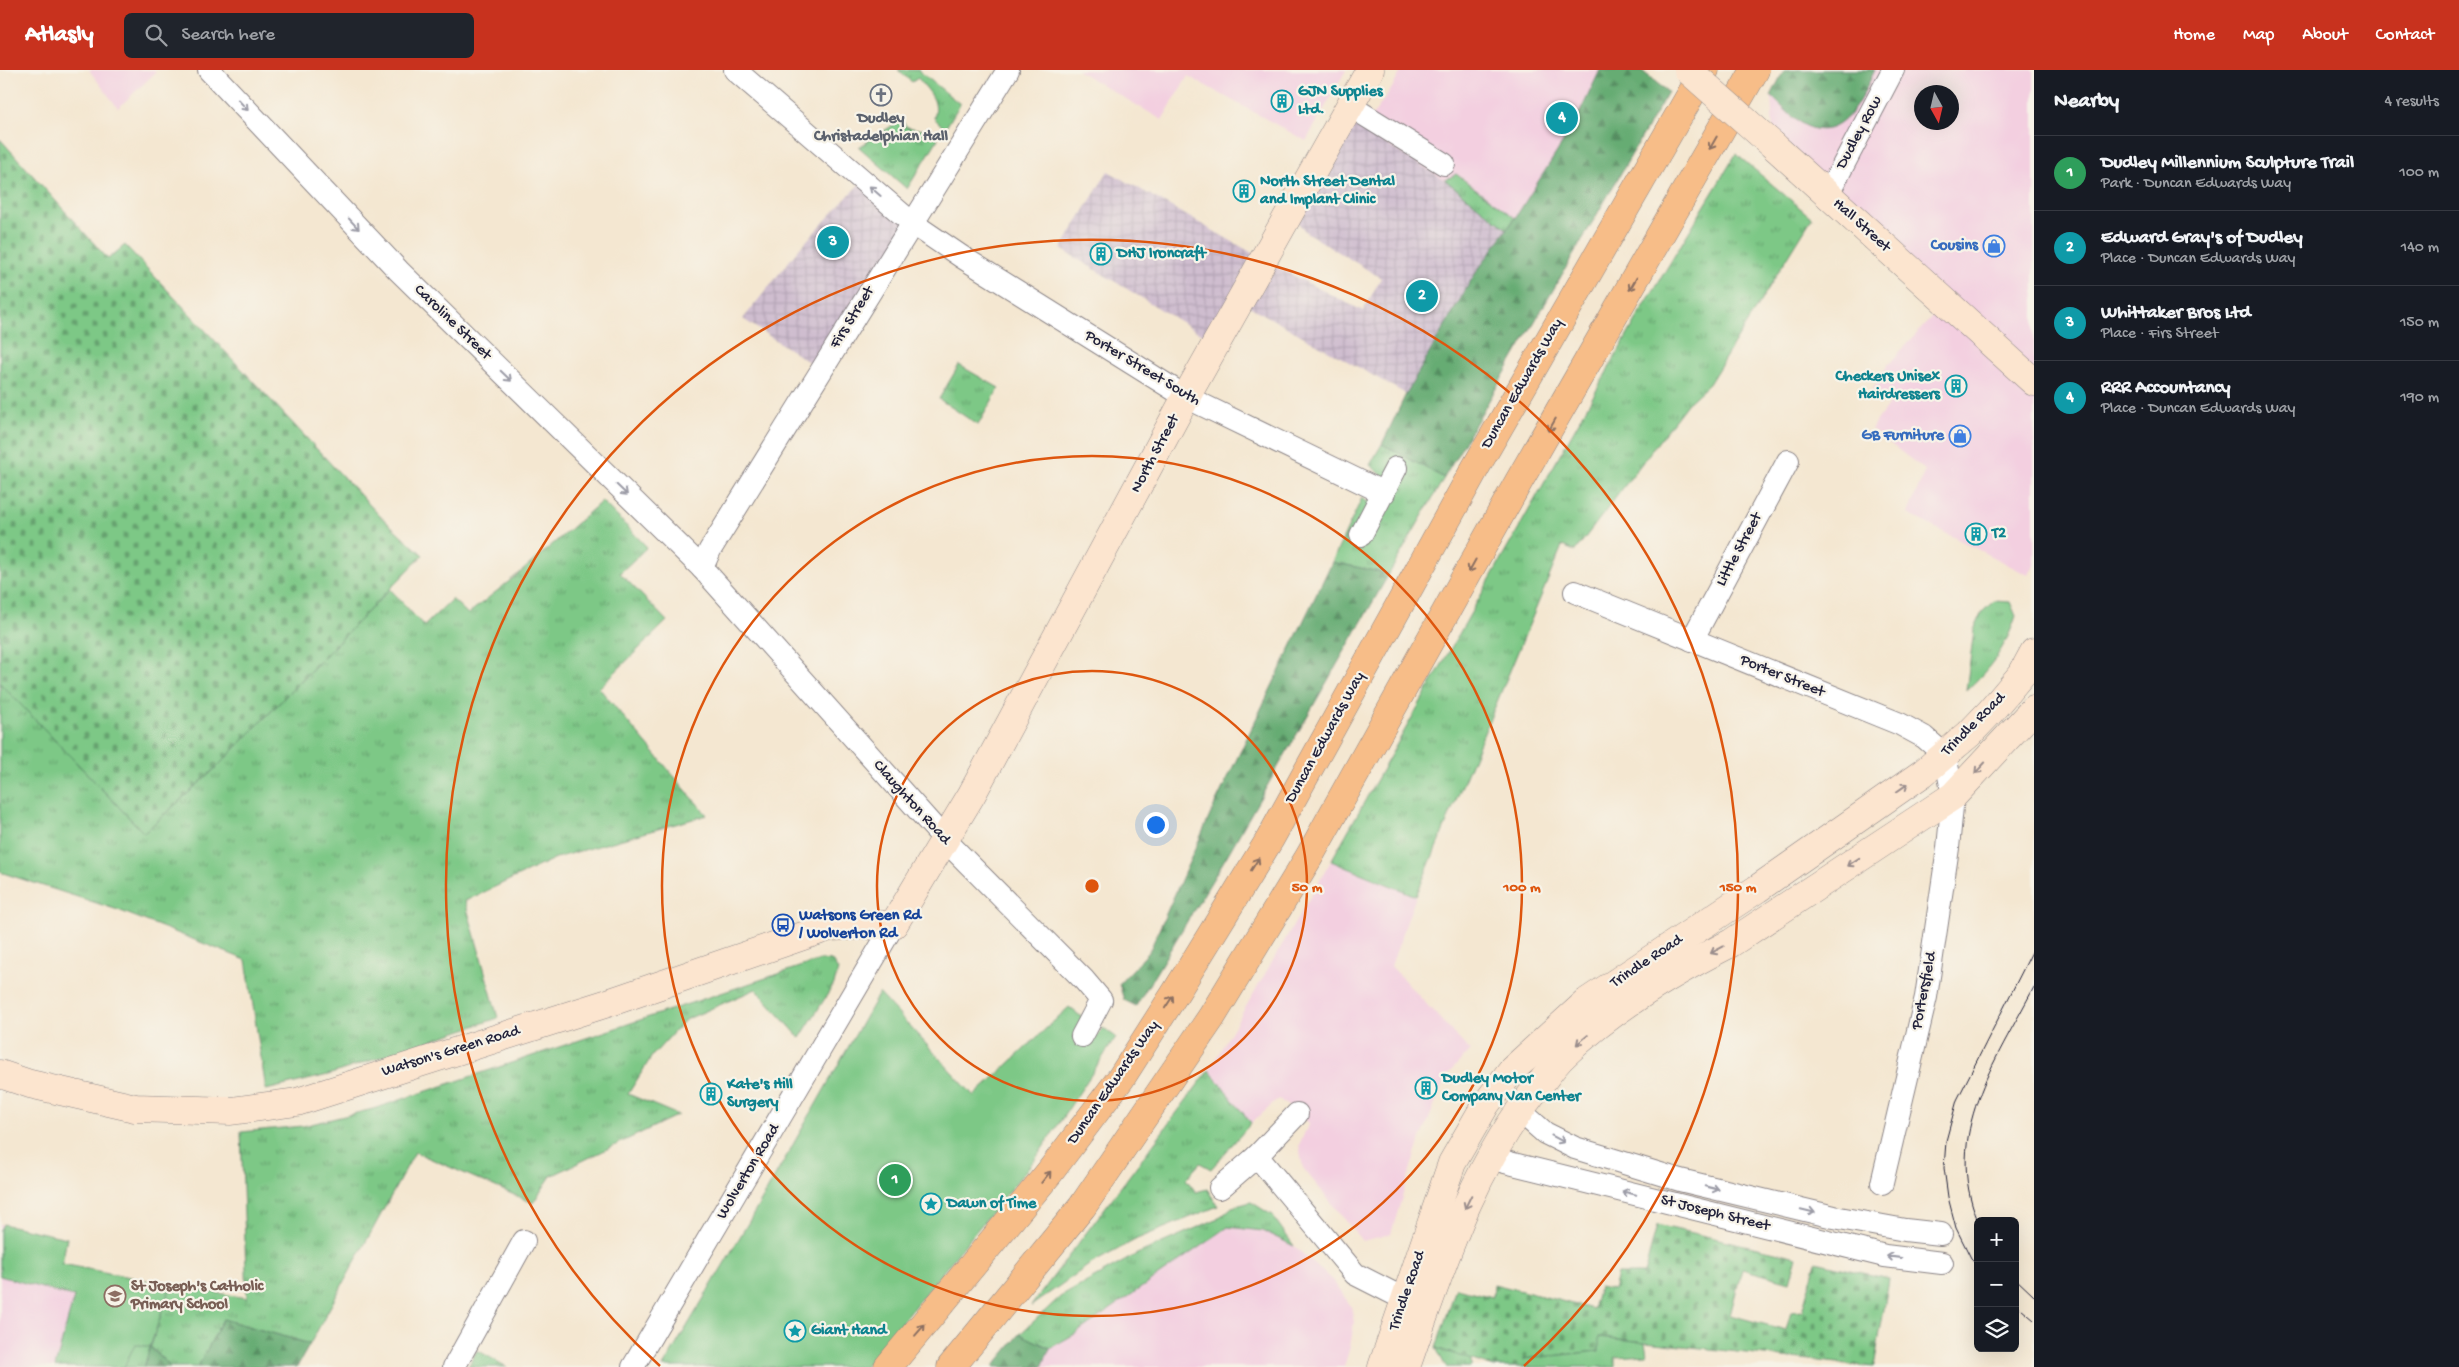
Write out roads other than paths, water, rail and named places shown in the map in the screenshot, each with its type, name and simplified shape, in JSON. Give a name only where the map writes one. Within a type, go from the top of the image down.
[{"type":"highway","name":"Duncan Edwards Way","points":[[888,1367],[933,1316],[1049,1173],[1121,1078],[1176,992],[1270,839],[1476,465],[1705,70]]},
{"type":"highway","points":[[951,1367],[1082,1207],[1211,1018],[1309,857],[1519,481],[1755,70]]},
{"type":"main road","name":"North Street","points":[[894,924],[946,841],[1186,397],[1370,70]]},
{"type":"main road","name":"Hall Street","points":[[1688,70],[2034,382]]},
{"type":"main road","name":"Trindle Road","points":[[1382,1367],[1459,1221],[1482,1139],[1511,1071],[1588,1001],[1757,889],[1923,773],[1969,734],[1990,712],[2022,674],[2034,652]]},
{"type":"main road","name":"Trindle Road","points":[[1519,1110],[1564,1055],[1608,1018],[1693,962],[1731,942],[1952,796],[2034,709]]},
{"type":"main road","points":[[1757,889],[1827,856],[1931,794],[1952,796]]},
{"type":"main road","name":"Watson's Green Road","points":[[0,1074],[30,1084],[135,1108],[231,1111],[297,1102],[608,1003],[829,927],[894,924]]},
{"type":"main road","points":[[1482,1139],[1497,1113],[1519,1110]]},
{"type":"main road","name":"Trindle Road","points":[[1406,1367],[1415,1306],[1434,1215],[1482,1139]]},
{"type":"street","name":"Caroline Street","points":[[209,70],[398,271],[702,568]]},
{"type":"street","name":"Porter Street South","points":[[735,70],[912,223],[962,257],[1186,397],[1384,493]]},
{"type":"street","name":"Firs Street","points":[[702,568],[715,542],[1008,70]]},
{"type":"street","name":"Dudley Row","points":[[1827,196],[1893,70]]},
{"type":"street","points":[[1350,106],[1444,164]]},
{"type":"street","name":"Little Street","points":[[1692,640],[1788,460]]},
{"type":"street","points":[[1361,535],[1396,468]]},
{"type":"street","name":"Claughton Road","points":[[702,568],[946,841],[1101,1000],[1082,1036]]},
{"type":"street","name":"Porter Street","points":[[1575,592],[1900,724],[1924,737],[1945,755]]},
{"type":"street","points":[[1945,755],[1952,796]]},
{"type":"street","name":"Portersfield","points":[[1882,1183],[1926,997],[1948,848],[1952,796]]},
{"type":"street","name":"Wolverton Road","points":[[633,1367],[894,924]]},
{"type":"street","name":"St Joseph Street","points":[[1519,1110],[1545,1133],[1575,1148],[1680,1180],[1834,1217],[1905,1230],[1941,1234]]},
{"type":"street","points":[[1220,1188],[1257,1156],[1298,1114]]},
{"type":"street","name":"St Joseph Street","points":[[1482,1139],[1885,1256],[1942,1262]]},
{"type":"street","points":[[1257,1156],[1355,1274],[1415,1306]]},
{"type":"street","points":[[454,1367],[524,1241]]},
{"type":"tram line","points":[[1975,1262],[1971,1258],[1956,1228],[1948,1197],[1944,1168],[1946,1141],[1957,1100],[2034,948]]},
{"type":"tram line","points":[[1977,1217],[1968,1189],[1966,1158],[1970,1128],[1978,1100],[1990,1071],[2034,987]]},
{"type":"tram line","points":[[2019,1282],[2034,1296]]},
{"type":"tram line","points":[[2019,1307],[2034,1320]]},
{"type":"place","name":"Dudley Christadelphian Hall","points":[[881,95]]},
{"type":"place","name":"GJN Supplies Ltd.","points":[[1282,101]]},
{"type":"place","name":"RRR Accountancy","points":[[1562,118]]},
{"type":"place","name":"North Street Dental and Implant Clinic","points":[[1244,191]]},
{"type":"place","name":"Whittaker Bros Ltd","points":[[833,242]]},
{"type":"place","name":"Cousins","points":[[1994,246]]},
{"type":"place","name":"DHJ Ironcraft","points":[[1101,254]]},
{"type":"place","name":"Edward Gray's of Dudley","points":[[1422,296]]},
{"type":"place","name":"Checkers Unisex Hairdressers","points":[[1956,386]]},
{"type":"place","name":"GB Furniture","points":[[1960,436]]},
{"type":"place","name":"T2","points":[[1976,534]]},
{"type":"place","name":"Watsons Green Rd / Wolverton Rd","points":[[783,925]]},
{"type":"place","name":"Dudley Motor Company Van Center","points":[[1426,1088]]},
{"type":"place","name":"Kate's Hill Surgery","points":[[711,1094]]},
{"type":"place","name":"Dudley Millennium Sculpture Trail","points":[[895,1180]]},
{"type":"place","name":"Dawn of Time","points":[[931,1204]]},
{"type":"place","name":"St Joseph's Catholic Primary School","points":[[115,1296]]},
{"type":"place","name":"Giant Hand","points":[[795,1331]]}]
